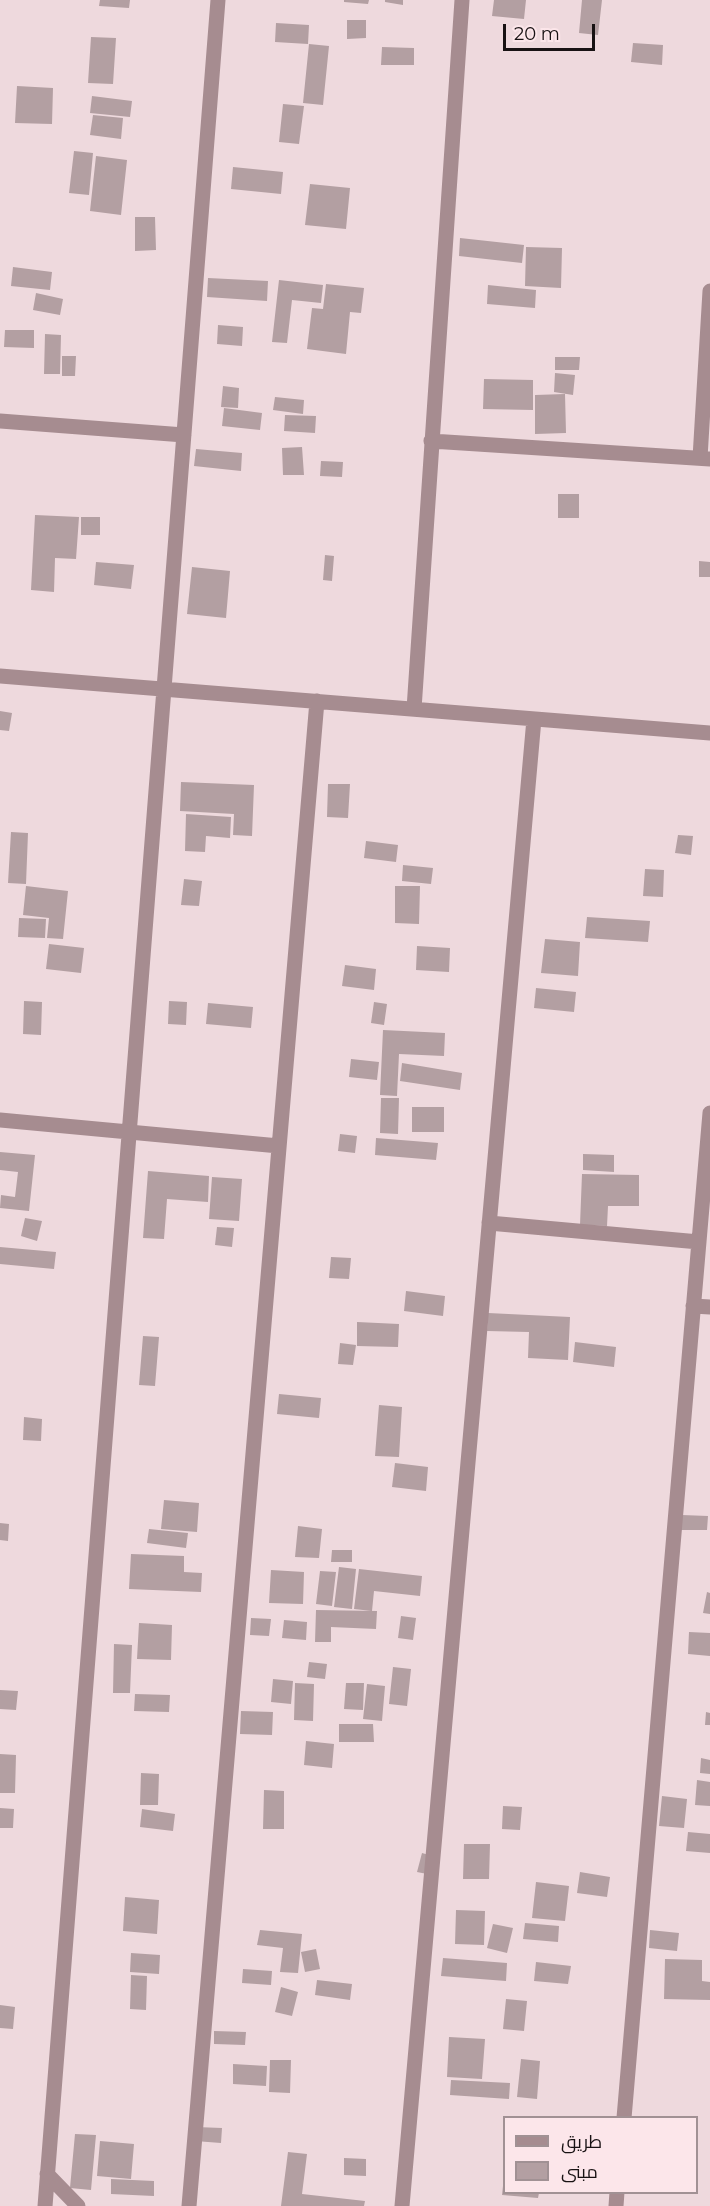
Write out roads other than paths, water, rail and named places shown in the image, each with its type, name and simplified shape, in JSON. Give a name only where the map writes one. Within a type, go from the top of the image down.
[{"type":"street","points":[[45,2206],[218,0]]},
{"type":"street","points":[[414,709],[462,0]]},
{"type":"street","points":[[431,441],[705,459],[710,291]]},
{"type":"street","points":[[0,422],[184,435]]},
{"type":"street","points":[[0,676],[710,733]]},
{"type":"street","points":[[189,2206],[317,701]]},
{"type":"street","points":[[402,2206],[534,719]]},
{"type":"street","points":[[624,2116],[710,1113]]},
{"type":"street","points":[[0,1120],[279,1146]]},
{"type":"street","points":[[489,1223],[699,1242]]},
{"type":"street","points":[[693,1306],[710,1307]]},
{"type":"street","points":[[47,2174],[78,2206]]}]
